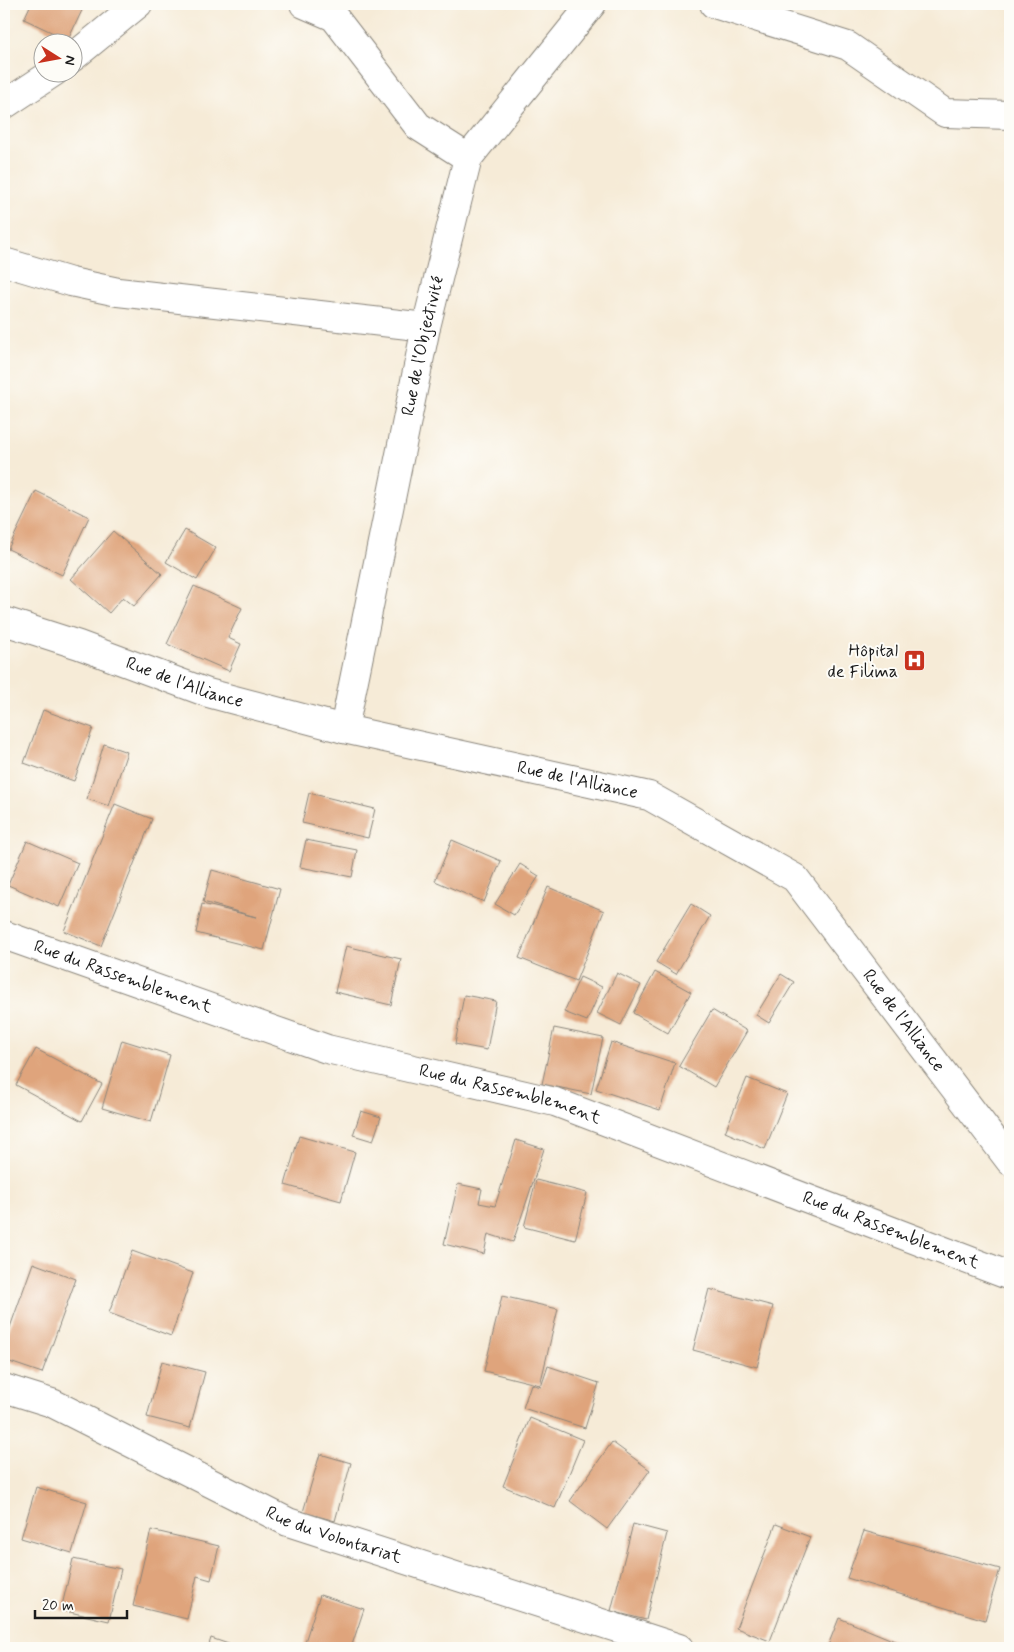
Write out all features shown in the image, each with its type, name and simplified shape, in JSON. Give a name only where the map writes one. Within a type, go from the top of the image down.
[{"type":"street","points":[[82,50],[138,4]]},
{"type":"street","points":[[304,4],[334,17],[418,126],[468,158]]},
{"type":"street","name":"Rue de l'Objectivité","points":[[344,729],[426,327],[468,158],[592,4]]},
{"type":"street","points":[[714,4],[848,46],[945,113],[1010,115]]},
{"type":"street","points":[[4,105],[39,82]]},
{"type":"street","points":[[4,262],[71,282],[118,292],[426,327]]},
{"type":"street","name":"Rue de l'Alliance","points":[[4,621],[208,693],[344,729],[649,796],[795,878],[1010,1161]]},
{"type":"street","name":"Rue du Rassemblement","points":[[4,935],[327,1049],[555,1102],[1010,1276]]},
{"type":"street","name":"Rue du Volontariat","points":[[4,1388],[52,1403],[288,1522],[679,1648]]},
{"type":"building","points":[[31,4],[85,4],[72,32],[51,32],[24,19]]},
{"type":"building","points":[[36,491],[89,517],[62,575],[8,549]]},
{"type":"building","points":[[185,530],[216,548],[197,580],[166,562]]},
{"type":"building","points":[[113,531],[162,574],[134,606],[123,597],[109,613],[71,579]]},
{"type":"building","points":[[194,586],[242,608],[228,638],[241,644],[229,671],[167,644]]},
{"type":"building","points":[[43,710],[93,728],[74,781],[24,763]]},
{"type":"building","points":[[104,744],[127,752],[109,806],[87,799]]},
{"type":"building","points":[[309,793],[375,809],[368,838],[302,823]]},
{"type":"building","points":[[115,804],[152,819],[101,946],[64,931]]},
{"type":"building","points":[[306,840],[357,850],[352,877],[300,867]]},
{"type":"building","points":[[452,840],[501,861],[484,902],[435,881]]},
{"type":"building","points":[[27,841],[78,863],[59,907],[8,885]]},
{"type":"building","points":[[520,864],[539,876],[514,915],[495,904]]},
{"type":"building","points":[[212,870],[280,889],[264,950],[196,933],[202,904],[256,917],[203,902]]},
{"type":"building","points":[[548,887],[604,911],[576,981],[519,958]]},
{"type":"building","points":[[691,904],[710,916],[676,974],[656,962]]},
{"type":"building","points":[[346,946],[401,959],[391,1005],[335,992]]},
{"type":"building","points":[[655,972],[691,992],[668,1033],[633,1013]]},
{"type":"building","points":[[617,973],[641,985],[621,1025],[597,1013]]},
{"type":"building","points":[[781,974],[794,982],[769,1023],[756,1015]]},
{"type":"building","points":[[580,977],[602,987],[587,1021],[564,1012]]},
{"type":"building","points":[[464,995],[496,1001],[487,1050],[455,1044]]},
{"type":"building","points":[[712,1010],[747,1031],[714,1087],[679,1066]]},
{"type":"building","points":[[554,1028],[603,1038],[591,1094],[542,1084]]},
{"type":"building","points":[[122,1040],[170,1055],[151,1122],[102,1108]]},
{"type":"building","points":[[611,1042],[675,1063],[660,1110],[596,1089]]},
{"type":"building","points":[[36,1049],[102,1084],[82,1121],[16,1085]]},
{"type":"building","points":[[747,1078],[787,1094],[765,1149],[725,1132]]},
{"type":"building","points":[[361,1111],[381,1117],[373,1141],[353,1135]]},
{"type":"building","points":[[299,1136],[355,1152],[341,1201],[285,1185]]},
{"type":"building","points":[[516,1140],[544,1149],[513,1242],[488,1234],[484,1254],[444,1244],[458,1184],[482,1189],[479,1203],[495,1206]]},
{"type":"building","points":[[536,1180],[587,1193],[575,1240],[524,1227]]},
{"type":"building","points":[[132,1251],[193,1273],[171,1336],[109,1313]]},
{"type":"building","points":[[33,1263],[76,1279],[42,1373],[4,1360],[4,1344]]},
{"type":"building","points":[[709,1289],[773,1306],[757,1367],[693,1350]]},
{"type":"building","points":[[502,1296],[558,1309],[540,1385],[484,1371]]},
{"type":"building","points":[[162,1361],[205,1372],[190,1428],[147,1417]]},
{"type":"building","points":[[548,1366],[599,1383],[585,1428],[523,1408],[531,1384],[541,1387]]},
{"type":"building","points":[[530,1418],[583,1440],[555,1508],[503,1486]]},
{"type":"building","points":[[612,1442],[650,1470],[607,1529],[570,1501]]},
{"type":"building","points":[[320,1454],[351,1463],[335,1521],[303,1512]]},
{"type":"building","points":[[36,1487],[87,1502],[72,1553],[21,1538]]},
{"type":"building","points":[[633,1524],[667,1533],[646,1620],[611,1611]]},
{"type":"building","points":[[776,1524],[810,1537],[770,1641],[736,1628]]},
{"type":"building","points":[[151,1530],[219,1546],[211,1580],[197,1576],[187,1619],[133,1606]]},
{"type":"building","points":[[864,1531],[1000,1569],[985,1620],[847,1578]]},
{"type":"building","points":[[73,1559],[121,1569],[109,1621],[61,1610]]},
{"type":"building","points":[[320,1595],[364,1609],[351,1648],[303,1648]]},
{"type":"building","points":[[839,1618],[902,1644],[900,1648],[827,1648]]},
{"type":"building","points":[[211,1638],[240,1648],[208,1648]]},
{"type":"place","name":"Hôpital de Filima","points":[[914,661]]}]
